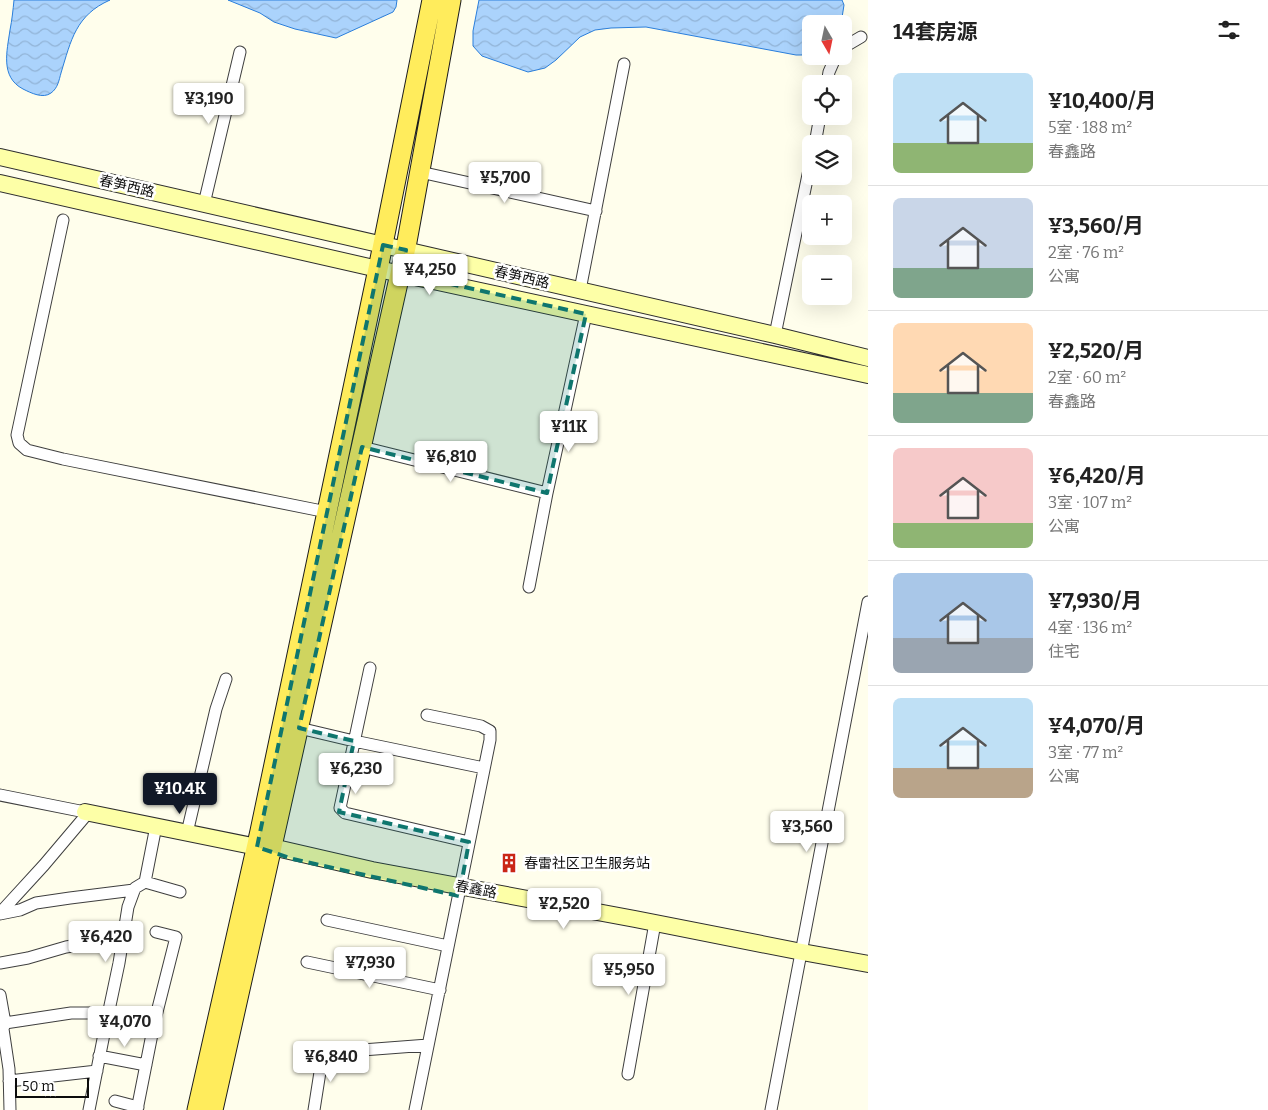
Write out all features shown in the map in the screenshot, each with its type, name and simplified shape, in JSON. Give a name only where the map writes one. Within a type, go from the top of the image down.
[{"type":"main road","points":[[213,1110],[267,848],[327,512],[432,0]]},
{"type":"main road","points":[[197,1110],[299,728],[406,250],[451,0]]},
{"type":"main road","name":"春笋西路","points":[[0,156],[868,358]]},
{"type":"main road","name":"春笋西路","points":[[0,183],[378,269],[868,375]]},
{"type":"main road","name":"春鑫路","points":[[87,812],[267,848],[294,859],[655,927],[801,956],[868,973]]},
{"type":"main road","name":"春鑫路","points":[[801,956],[868,964]]},
{"type":"street","points":[[852,42],[860,37]]},
{"type":"street","points":[[204,204],[240,52]]},
{"type":"street","points":[[580,290],[624,64]]},
{"type":"street","points":[[420,172],[596,210]]},
{"type":"street","points":[[775,335],[806,185]]},
{"type":"street","points":[[63,220],[17,435],[19,444],[27,450],[63,459],[327,512]]},
{"type":"street","points":[[529,587],[547,493],[586,314]]},
{"type":"street","points":[[362,447],[547,493]]},
{"type":"street","points":[[771,1110],[868,602]]},
{"type":"street","points":[[370,668],[340,808],[345,814],[469,842]]},
{"type":"street","points":[[187,833],[216,709],[226,679]]},
{"type":"street","points":[[415,1110],[490,740],[490,731],[481,726],[427,715]]},
{"type":"street","points":[[299,728],[484,768]]},
{"type":"street","points":[[0,795],[87,812],[44,865],[0,914]]},
{"type":"street","points":[[145,882],[156,826]]},
{"type":"street","points":[[89,1110],[124,937],[128,908],[134,888],[145,882],[180,892]]},
{"type":"street","points":[[0,914],[36,904],[134,890]]},
{"type":"street","points":[[327,920],[448,946]]},
{"type":"street","points":[[628,1074],[655,927]]},
{"type":"street","points":[[115,1101],[138,1109],[155,1022],[176,937],[156,932]]},
{"type":"street","points":[[0,963],[28,958],[66,946],[124,937]]},
{"type":"street","points":[[307,962],[440,990]]},
{"type":"street","points":[[0,995],[9,1081],[10,1110]]},
{"type":"street","points":[[2,1027],[71,1013],[108,1013],[155,1022]]},
{"type":"street","points":[[314,1110],[323,1053],[428,1045]]},
{"type":"street","points":[[100,1056],[146,1065]]},
{"type":"street","points":[[9,1081],[97,1071]]},
{"type":"highlighted area","points":[[383,245],[406,250],[401,273],[586,314],[547,493],[362,447],[299,728],[354,741],[339,812],[469,842],[459,896],[293,859],[257,847]]},
{"type":"water","points":[[14,0],[110,0],[89,13],[76,30],[57,86],[48,95],[37,95],[23,89],[11,78],[8,71],[7,55]]},
{"type":"water","points":[[228,0],[397,0],[393,12],[336,38],[295,29],[274,22],[260,13]]},
{"type":"water","points":[[479,0],[842,0],[844,5],[842,15],[802,15],[802,55],[646,27],[611,28],[595,30],[580,37],[545,68],[528,72],[482,56],[473,46],[473,31]]},
{"type":"place","name":"春雷社区卫生服务站","points":[[509,863]]}]
